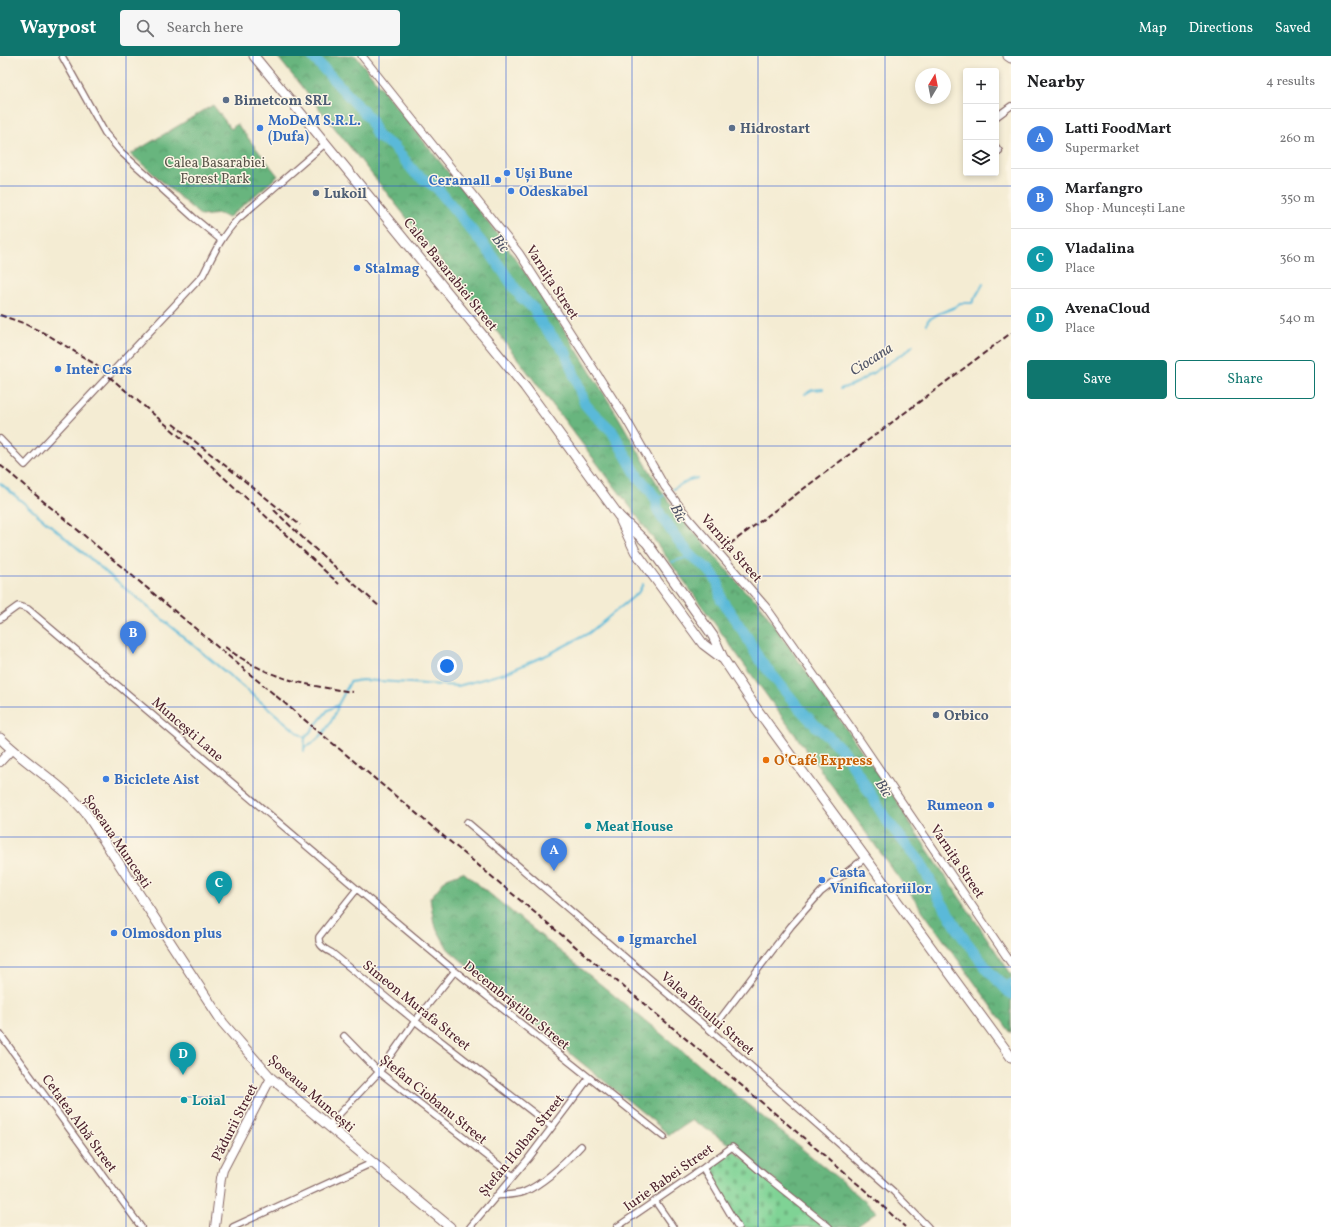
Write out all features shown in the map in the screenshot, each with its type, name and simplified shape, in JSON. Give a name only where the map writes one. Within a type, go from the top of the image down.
[{"type":"main road","name":"Calea Basarabiei Street","points":[[254,56],[526,387],[619,516],[647,543],[713,636],[724,660],[756,708],[1008,1054],[1011,1061]]},
{"type":"main road","name":"Calea Basarabiei Street","points":[[619,516],[635,551],[703,644],[724,660]]},
{"type":"main road","points":[[635,551],[640,546],[647,543]]},
{"type":"main road","points":[[688,622],[694,622],[699,615]]},
{"type":"main road","name":"Șoseaua Muncești","points":[[0,738],[12,750],[62,788],[82,809],[103,838],[132,886],[222,1024],[271,1078],[450,1227]]},
{"type":"main road","points":[[0,762],[12,750]]},
{"type":"main road","name":"Pădurii Street","points":[[215,1227],[223,1170],[271,1078]]},
{"type":"street","points":[[62,56],[110,140],[121,152],[187,212],[221,240]]},
{"type":"street","name":"Varnița Street","points":[[362,56],[519,253],[626,418],[665,487],[729,565],[766,607],[855,732],[1011,963]]},
{"type":"street","points":[[999,116],[1011,106]]},
{"type":"street","points":[[0,439],[26,466],[202,275],[221,240],[238,219],[326,143]]},
{"type":"street","name":"Muncești Lane","points":[[0,619],[18,606],[28,609],[357,890]]},
{"type":"street","name":"Valea Bîcului Street","points":[[468,822],[711,1031],[894,1192],[928,1227]]},
{"type":"street","points":[[711,1031],[791,926],[821,892],[865,858]]},
{"type":"street","name":"Decembriștilor Street","points":[[357,890],[455,971],[664,1137]]},
{"type":"street","name":"Simeon Murafa Street","points":[[357,890],[319,937],[320,945],[552,1128]]},
{"type":"street","points":[[328,1126],[379,1072],[415,1021],[455,971]]},
{"type":"street","name":"Cetatea Albă Street","points":[[0,1034],[141,1227]]},
{"type":"street","name":"Ștefan Ciobanu Street","points":[[344,1036],[379,1072],[513,1176]]},
{"type":"street","name":"Ștefan Holban Street","points":[[470,1227],[552,1128],[589,1078]]},
{"type":"street","points":[[496,1196],[524,1192],[549,1175],[581,1146]]},
{"type":"street","name":"Iurie Babei Street","points":[[617,1227],[732,1147],[757,1170],[829,1227]]},
{"type":"street","points":[[233,1227],[372,1163]]},
{"type":"street","points":[[703,1168],[738,1227]]},
{"type":"street","points":[[655,1201],[673,1227]]},
{"type":"green space","points":[[277,56],[356,56],[502,240],[553,312],[616,413],[662,492],[676,511],[745,591],[757,601],[896,800],[911,825],[1011,974],[1011,1033],[631,508],[479,308]]},
{"type":"green space","name":"Calea Basarabiei Forest Park","points":[[213,105],[231,129],[237,124],[278,176],[228,218],[220,214],[201,216],[131,154]]},
{"type":"green space","points":[[463,872],[845,1184],[877,1212],[856,1227],[831,1227],[730,1144],[692,1120],[669,1135],[556,1042],[448,949],[434,924],[430,898],[447,878]]},
{"type":"green space","points":[[733,1150],[828,1227],[739,1227],[708,1170]]},
{"type":"waterway","name":"Bîc","points":[[312,56],[370,119],[377,136],[394,147],[416,174],[437,188],[491,254],[521,297],[534,309],[542,324],[566,353],[585,404],[612,431],[638,477],[657,501],[657,508],[661,516],[675,536],[691,556],[708,569],[714,576],[718,583],[721,599],[747,637],[759,659],[800,709],[843,751],[885,818],[921,863],[939,898],[962,936],[988,970],[1011,994]]},
{"type":"waterway","name":"Ciocana","points":[[927,324],[928,320],[960,303],[972,303],[983,284]]},
{"type":"waterway","name":"Ciocana","points":[[840,389],[857,383],[907,351],[913,345]]},
{"type":"waterway","name":"Ciocana","points":[[805,394],[812,390],[823,389]]},
{"type":"waterway","name":"Ciocana","points":[[673,489],[689,480],[697,478]]},
{"type":"waterway","points":[[0,483],[305,738],[328,710],[338,705],[350,682],[362,680],[458,686],[505,673],[549,654],[589,633],[638,593],[643,584]]},
{"type":"waterway","name":"Ciocana","points":[[657,501],[664,495]]},
{"type":"waterway","points":[[672,562],[691,556]]},
{"type":"waterway","points":[[305,747],[316,740],[326,730],[338,706]]},
{"type":"waterway","points":[[304,751],[305,738]]},
{"type":"waterway","points":[[1004,986],[1010,982]]},
{"type":"railway","points":[[0,315],[23,323],[48,335],[93,363],[177,434],[339,584]]},
{"type":"railway","points":[[730,544],[1011,333]]},
{"type":"railway","points":[[173,424],[300,525]]},
{"type":"railway","points":[[0,465],[778,1116],[874,1198],[905,1227]]},
{"type":"railway","points":[[274,510],[305,540],[380,607]]},
{"type":"railway","points":[[225,647],[240,658],[270,673],[301,683],[353,692]]},
{"type":"place","name":"Bimetcom SRL","points":[[226,100]]},
{"type":"place","name":"MoDeM S.R.L. (Dufa)","points":[[260,128]]},
{"type":"place","name":"Hidrostart","points":[[732,128]]},
{"type":"place","name":"Uși Bune","points":[[507,173]]},
{"type":"place","name":"Ceramall","points":[[498,180]]},
{"type":"place","name":"Odeskabel","points":[[511,191]]},
{"type":"place","name":"Lukoil","points":[[316,193]]},
{"type":"place","name":"Stalmag","points":[[357,268]]},
{"type":"place","name":"Inter Cars","points":[[58,369]]},
{"type":"place","name":"Marfangro","points":[[133,654]]},
{"type":"place","name":"Orbico","points":[[936,715]]},
{"type":"place","name":"O’Café Express","points":[[766,760]]},
{"type":"place","name":"Biciclete Aist","points":[[106,779]]},
{"type":"place","name":"Rumeon","points":[[991,805]]},
{"type":"place","name":"Meat House","points":[[588,826]]},
{"type":"place","name":"Latti FoodMart","points":[[554,871]]},
{"type":"place","name":"Casta Vinificatoriilor","points":[[822,880]]},
{"type":"place","name":"Vladalina","points":[[219,904]]},
{"type":"place","name":"Olmosdon plus","points":[[114,933]]},
{"type":"place","name":"Igmarchel","points":[[621,939]]},
{"type":"place","name":"AvenaCloud","points":[[183,1075]]},
{"type":"place","name":"Loial","points":[[184,1100]]}]
